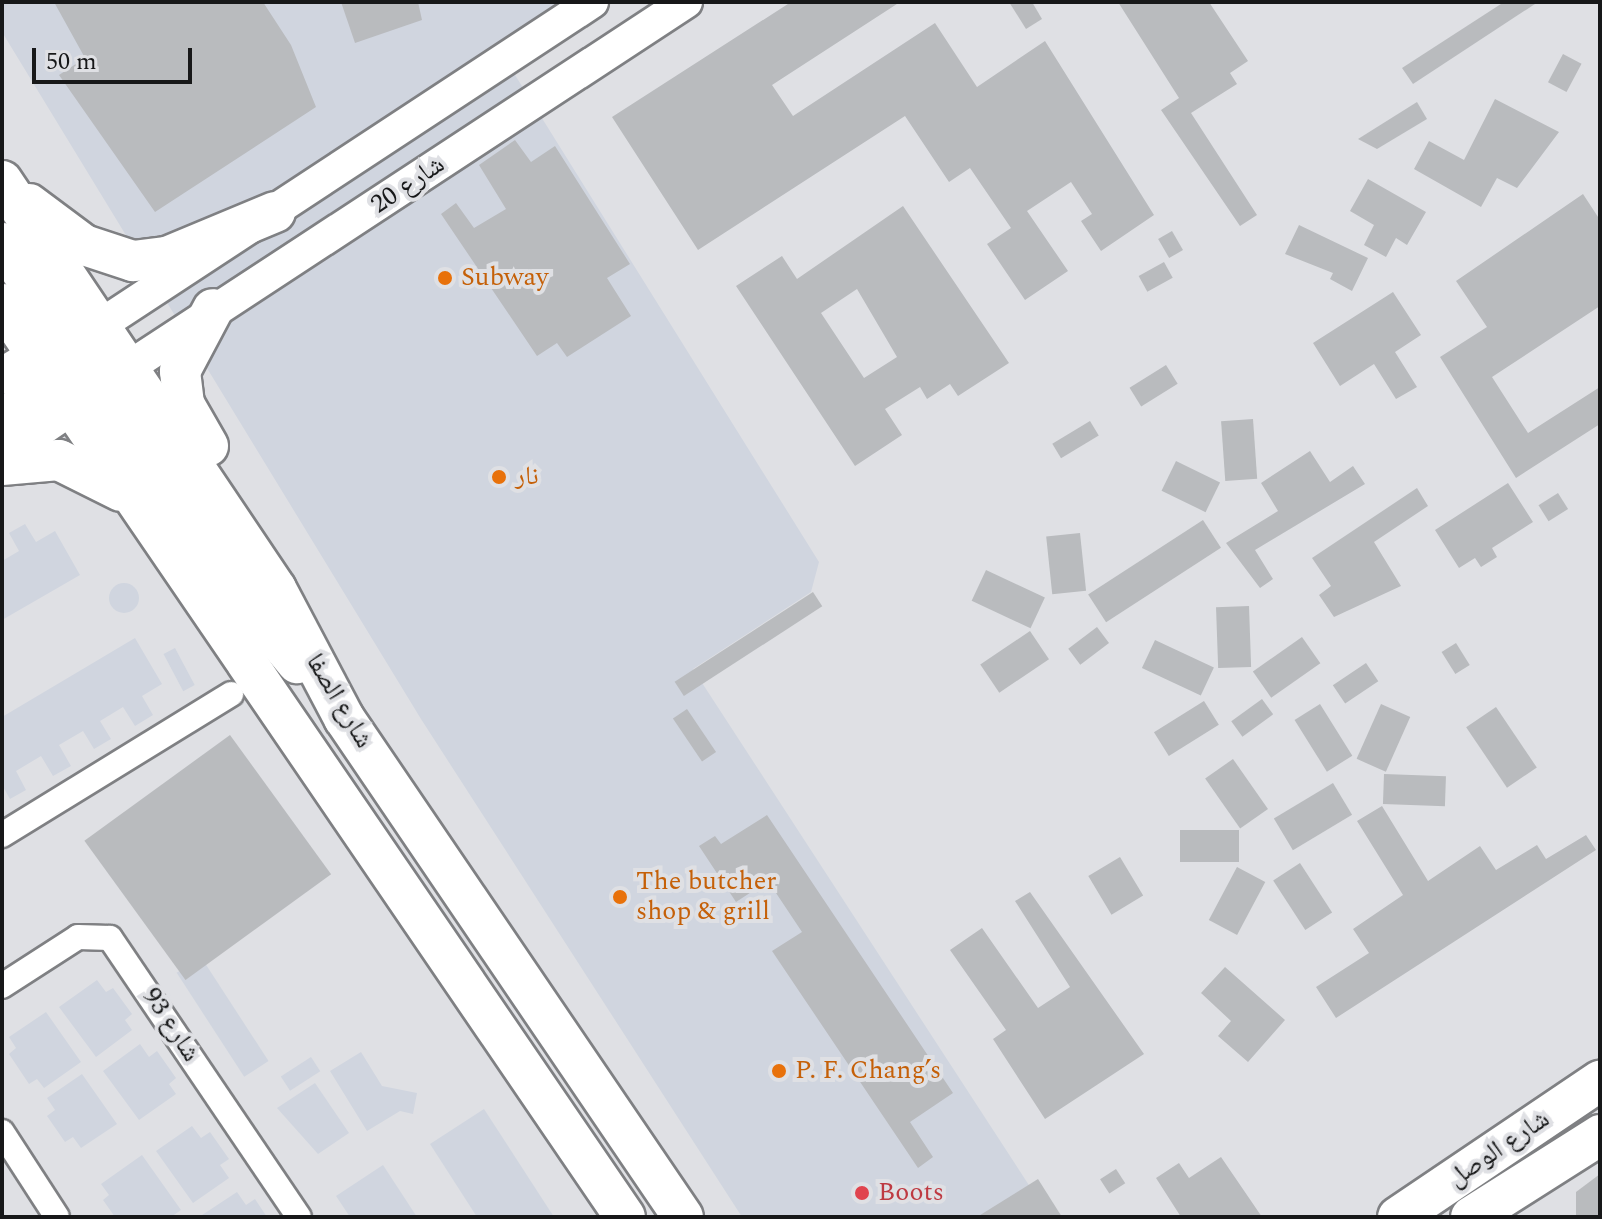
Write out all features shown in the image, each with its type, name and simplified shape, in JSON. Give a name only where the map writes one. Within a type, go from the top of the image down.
[{"type":"main road","points":[[6,188],[84,245],[133,261],[167,257],[275,212]]},
{"type":"main road","name":"شارع الصفا","points":[[6,188],[70,365],[129,495],[625,1217]]},
{"type":"main road","points":[[2,243],[70,365],[237,591],[344,718]]},
{"type":"main road","name":"شارع الصفا","points":[[2,304],[70,365],[276,589],[344,718],[683,1217]]},
{"type":"main road","points":[[213,309],[185,352],[180,388],[255,524],[276,589]]},
{"type":"main road","points":[[12,413],[70,365]]},
{"type":"main road","points":[[2,454],[70,365]]},
{"type":"main road","points":[[2,465],[72,463],[129,495]]},
{"type":"main road","name":"شارع الوصل","points":[[1398,1217],[1600,1081]]},
{"type":"main road","points":[[1507,1195],[1540,1150],[1600,1109]]},
{"type":"main road","name":"شارع الوصل","points":[[1471,1217],[1600,1135]]},
{"type":"street","name":"شارع 20","points":[[70,365],[275,212],[592,2]]},
{"type":"street","name":"شارع 20","points":[[70,365],[213,309],[686,2]]},
{"type":"street","points":[[2,835],[231,694]]},
{"type":"street","name":"شارع 93","points":[[2,986],[78,937],[110,938],[299,1217]]},
{"type":"street","points":[[2,1132],[57,1217]]},
{"type":"shaded area","points":[[2,2],[571,2],[500,51],[819,562],[811,592],[693,669],[1036,1196],[1005,1217],[742,1217],[421,719],[2,32]]},
{"type":"shaded area","points":[[25,524],[36,542],[55,531],[80,575],[2,620],[2,561],[19,551],[9,533]]},
{"type":"shaded area","points":[[124,583],[134,588],[139,598],[134,608],[124,613],[114,608],[109,598],[114,588]]},
{"type":"shaded area","points":[[135,638],[162,684],[142,696],[153,715],[135,726],[123,707],[100,721],[111,739],[94,749],[83,731],[59,745],[71,766],[53,776],[41,756],[16,771],[26,790],[10,799],[2,785],[2,717]]},
{"type":"shaded area","points":[[175,648],[195,685],[183,691],[164,654]]},
{"type":"shaded area","points":[[201,957],[269,1061],[244,1077],[177,973]]},
{"type":"shaded area","points":[[97,980],[106,992],[113,988],[132,1014],[125,1020],[132,1030],[96,1057],[59,1007]]},
{"type":"shaded area","points":[[46,1012],[81,1062],[44,1088],[37,1079],[29,1084],[9,1054],[16,1048],[9,1037]]},
{"type":"shaded area","points":[[140,1044],[149,1057],[157,1051],[176,1078],[169,1084],[176,1094],[139,1120],[103,1071]]},
{"type":"shaded area","points":[[361,1052],[382,1086],[417,1093],[413,1114],[400,1111],[367,1131],[330,1071]]},
{"type":"shaded area","points":[[311,1057],[320,1071],[290,1091],[281,1077]]},
{"type":"shaded area","points":[[82,1074],[117,1124],[81,1148],[73,1137],[65,1142],[47,1116],[55,1110],[47,1098]]},
{"type":"shaded area","points":[[315,1083],[349,1133],[318,1154],[277,1108]]},
{"type":"shaded area","points":[[484,1109],[554,1217],[477,1217],[430,1144]]},
{"type":"shaded area","points":[[192,1126],[201,1138],[210,1132],[229,1159],[220,1165],[229,1178],[193,1203],[156,1151]]},
{"type":"shaded area","points":[[142,1155],[181,1210],[171,1217],[115,1217],[103,1200],[109,1195],[101,1184]]},
{"type":"shaded area","points":[[383,1165],[417,1217],[350,1217],[336,1196]]},
{"type":"shaded area","points":[[237,1192],[246,1205],[255,1199],[267,1217],[199,1217]]},
{"type":"building","points":[[54,2],[263,2],[291,45],[316,107],[155,212],[59,75],[85,58]]},
{"type":"building","points":[[341,2],[418,2],[422,20],[355,43]]},
{"type":"building","points":[[791,2],[900,2],[772,85],[793,116],[935,23],[977,87],[1045,41],[1154,215],[1101,251],[1081,221],[1092,214],[1071,182],[1027,211],[1068,271],[1025,300],[987,244],[1011,228],[970,168],[949,182],[905,116],[698,250],[612,117]]},
{"type":"building","points":[[1009,2],[1032,2],[1042,19],[1026,29]]},
{"type":"building","points":[[1118,2],[1209,2],[1248,61],[1230,73],[1237,84],[1191,113],[1257,215],[1240,226],[1161,110],[1179,98]]},
{"type":"building","points":[[1504,2],[1538,2],[1413,84],[1402,68]]},
{"type":"building","points":[[1563,54],[1582,64],[1567,92],[1548,82]]},
{"type":"building","points":[[1495,99],[1559,132],[1517,188],[1497,178],[1481,207],[1414,169],[1429,141],[1464,160]]},
{"type":"building","points":[[1417,102],[1427,119],[1377,149],[1358,139]]},
{"type":"building","points":[[515,140],[531,162],[555,146],[630,264],[607,278],[631,316],[567,357],[557,343],[537,356],[441,214],[456,203],[474,228],[506,209],[479,165]]},
{"type":"building","points":[[1368,179],[1426,212],[1407,245],[1396,238],[1386,257],[1364,245],[1374,225],[1350,211]]},
{"type":"building","points":[[1583,194],[1600,220],[1600,306],[1492,377],[1528,433],[1600,387],[1600,424],[1516,478],[1440,357],[1487,327],[1456,281]]},
{"type":"building","points":[[903,206],[1009,363],[958,396],[950,384],[927,399],[920,387],[885,409],[902,435],[855,466],[736,286],[782,256],[797,279]],"holes":[[[857,289],[897,357],[864,378],[821,313]]]},
{"type":"building","points":[[1299,225],[1368,258],[1352,291],[1330,279],[1333,273],[1285,254]]},
{"type":"building","points":[[1172,231],[1183,250],[1169,258],[1158,239]]},
{"type":"building","points":[[1164,262],[1173,278],[1147,292],[1139,276]]},
{"type":"building","points":[[1393,292],[1421,335],[1395,352],[1417,387],[1396,399],[1374,364],[1340,386],[1313,343]]},
{"type":"building","points":[[1166,365],[1178,384],[1141,406],[1130,388]]},
{"type":"building","points":[[1253,419],[1257,479],[1225,481],[1221,421]]},
{"type":"building","points":[[1090,421],[1099,436],[1061,458],[1052,444]]},
{"type":"building","points":[[1310,451],[1330,482],[1353,466],[1365,484],[1255,550],[1273,579],[1260,588],[1226,543],[1278,511],[1261,483]]},
{"type":"building","points":[[1176,461],[1220,482],[1206,512],[1162,491]]},
{"type":"building","points":[[1508,483],[1533,522],[1492,548],[1497,557],[1481,567],[1475,558],[1459,568],[1435,530]]},
{"type":"building","points":[[1417,488],[1428,506],[1374,542],[1401,586],[1334,617],[1319,595],[1331,586],[1312,558]]},
{"type":"building","points":[[1558,493],[1568,509],[1549,521],[1538,505]]},
{"type":"building","points":[[1203,520],[1221,548],[1106,622],[1088,595]]},
{"type":"building","points":[[1080,533],[1086,591],[1052,594],[1046,537]]},
{"type":"building","points":[[986,570],[1045,597],[1031,628],[972,601]]},
{"type":"building","points":[[813,592],[822,606],[684,696],[675,682]]},
{"type":"building","points":[[1249,606],[1251,667],[1218,668],[1216,607]]},
{"type":"building","points":[[1097,627],[1109,643],[1080,665],[1068,649]]},
{"type":"building","points":[[1030,631],[1049,659],[999,693],[980,665]]},
{"type":"building","points":[[1302,637],[1320,663],[1271,698],[1253,671]]},
{"type":"building","points":[[1155,640],[1214,667],[1201,696],[1142,668]]},
{"type":"building","points":[[1456,643],[1470,665],[1455,674],[1442,652]]},
{"type":"building","points":[[1366,663],[1378,681],[1345,704],[1333,685]]},
{"type":"building","points":[[1262,699],[1273,714],[1242,737],[1231,721]]},
{"type":"building","points":[[1204,701],[1219,725],[1169,756],[1154,732]]},
{"type":"building","points":[[1320,704],[1352,756],[1327,772],[1295,720]]},
{"type":"building","points":[[1381,704],[1410,717],[1386,772],[1357,759]]},
{"type":"building","points":[[1496,707],[1537,768],[1507,788],[1466,727]]},
{"type":"building","points":[[687,709],[716,752],[702,762],[673,719]]},
{"type":"building","points":[[230,735],[331,874],[185,980],[84,841]]},
{"type":"building","points":[[1233,759],[1268,809],[1240,828],[1205,779]]},
{"type":"building","points":[[1384,774],[1446,776],[1445,806],[1383,804]]},
{"type":"building","points":[[1333,783],[1352,815],[1293,850],[1274,819]]},
{"type":"building","points":[[1382,806],[1428,881],[1480,846],[1496,870],[1537,845],[1546,859],[1586,835],[1596,850],[1336,1018],[1316,987],[1369,953],[1353,929],[1403,895],[1357,821]]},
{"type":"building","points":[[767,815],[953,1093],[910,1122],[933,1157],[918,1168],[772,951],[802,932],[768,881],[736,902],[699,846],[715,836],[721,844]]},
{"type":"building","points":[[1180,830],[1239,830],[1239,862],[1180,862]]},
{"type":"building","points":[[1120,857],[1143,896],[1111,915],[1088,876]]},
{"type":"building","points":[[1300,863],[1332,912],[1305,930],[1273,880]]},
{"type":"building","points":[[1237,867],[1265,882],[1237,935],[1209,920]]},
{"type":"building","points":[[1030,892],[1144,1054],[1045,1119],[993,1039],[1006,1030],[950,950],[982,928],[1038,1008],[1070,987],[1015,901]]},
{"type":"building","points":[[1225,967],[1285,1020],[1248,1062],[1218,1036],[1231,1021],[1201,993]]},
{"type":"building","points":[[1221,1157],[1262,1217],[1181,1217],[1156,1178],[1179,1163],[1189,1178]]},
{"type":"building","points":[[1116,1169],[1125,1183],[1109,1194],[1100,1179]]},
{"type":"building","points":[[1600,1174],[1600,1217],[1576,1217],[1576,1192]]},
{"type":"building","points":[[1038,1179],[1062,1217],[977,1217]]},
{"type":"place","name":"Subway","points":[[445,278]]},
{"type":"place","name":"نار","points":[[499,477]]},
{"type":"place","name":"The butcher shop & grill","points":[[620,897]]},
{"type":"place","name":"P. F. Chang’s","points":[[779,1071]]},
{"type":"place","name":"Boots","points":[[862,1193]]}]
